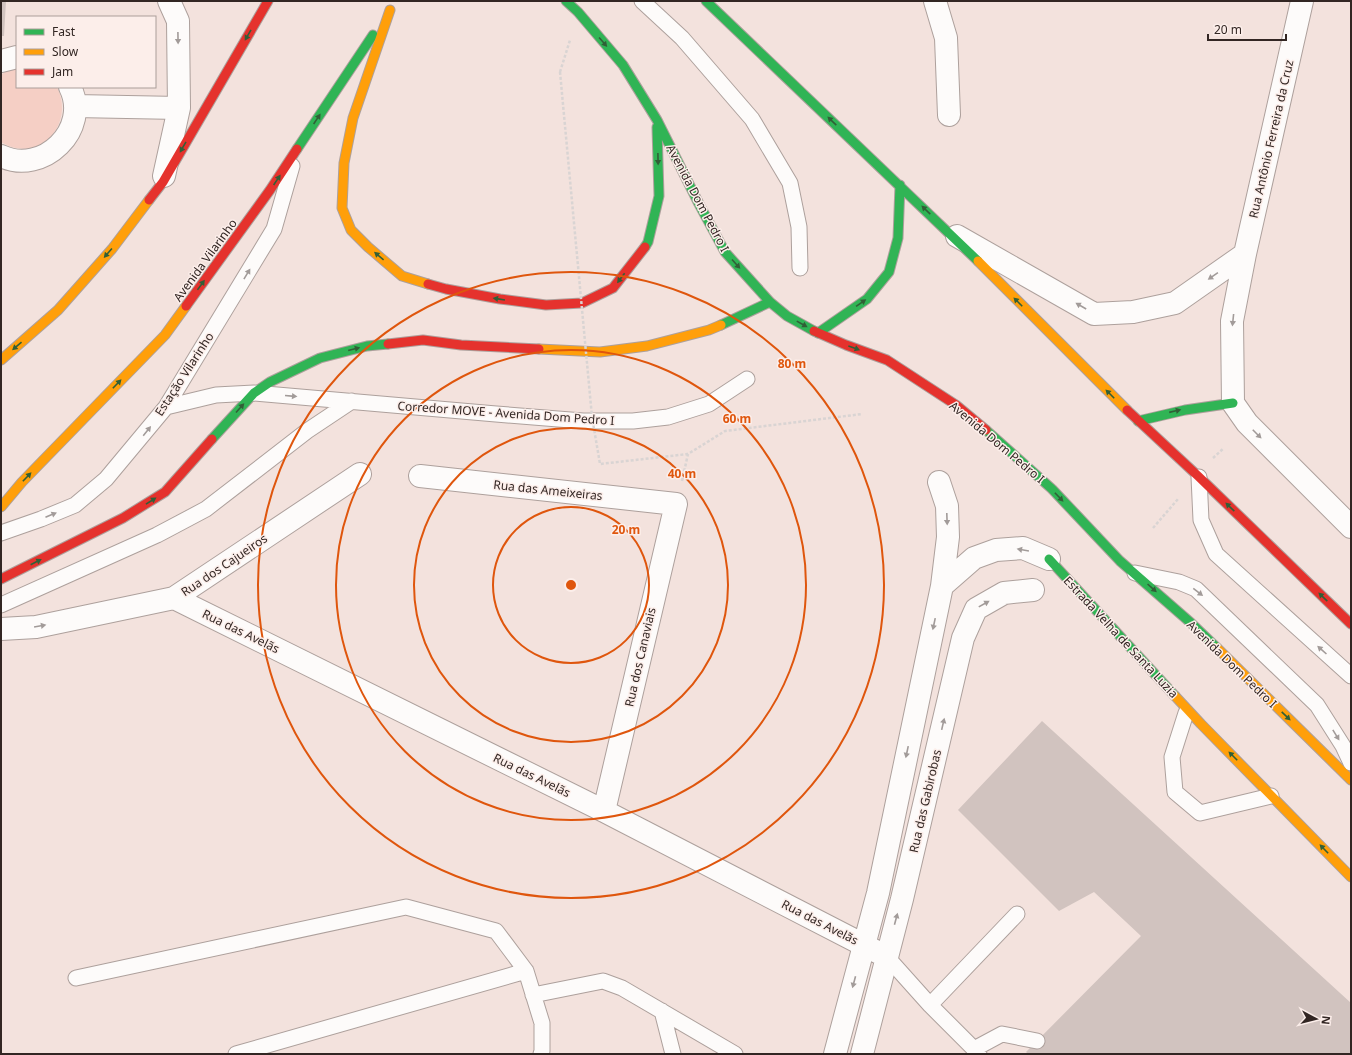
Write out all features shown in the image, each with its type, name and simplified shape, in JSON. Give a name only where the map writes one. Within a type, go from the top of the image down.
[{"type":"main road","points":[[1,360],[58,310],[112,249],[163,182],[268,1]]},
{"type":"main road","name":"Avenida Vilarinho","points":[[1,507],[22,482],[165,335],[270,190],[395,1]]},
{"type":"main road","name":"Avenida Dom Pedro I","points":[[566,1],[574,8],[623,65],[657,120],[725,252],[770,302],[787,316],[818,333],[887,360],[956,405],[991,434],[1052,489],[1120,560],[1191,623],[1351,780]]},
{"type":"main road","points":[[706,1],[947,230],[1138,421],[1199,477],[1351,624]]},
{"type":"main road","points":[[390,10],[353,118],[344,163],[342,208],[351,230],[368,247],[402,276],[446,289],[500,299],[546,305],[582,303],[613,288],[648,242],[659,196],[657,120]]},
{"type":"main road","points":[[818,333],[867,299],[889,272],[898,238],[900,185]]},
{"type":"main road","points":[[1,579],[123,518],[165,492],[254,393],[270,382],[320,358],[368,346],[423,340],[461,345],[600,352],[647,346],[709,330],[770,302]]},
{"type":"main road","points":[[1138,421],[1209,405],[1233,403]]},
{"type":"main road","name":"Estrada Velha de Santa Luzia","points":[[1049,559],[1201,724],[1351,877]]},
{"type":"street","points":[[163,182],[179,108],[178,21],[169,1]]},
{"type":"street","points":[[935,1],[946,38],[949,115]]},
{"type":"street","name":"Rua Antônio Ferreira da Cruz","points":[[1233,403],[1232,321],[1245,254],[1302,1]]},
{"type":"street","points":[[1,61],[16,57]]},
{"type":"street","points":[[1,156],[17,160],[32,160],[46,155],[58,146],[68,135],[74,122],[72,97],[179,108]]},
{"type":"street","points":[[947,230],[1094,314],[1133,312],[1175,303],[1245,254]]},
{"type":"street","points":[[1233,403],[1247,424],[1351,527]]},
{"type":"street","name":"Rua dos Cajueiros","points":[[1,629],[36,627],[174,598],[360,474]]},
{"type":"street","name":"Rua das Ameixeiras","points":[[420,476],[676,504]]},
{"type":"street","points":[[835,1054],[878,892],[942,586],[948,537],[947,506],[939,482]]},
{"type":"street","name":"Rua dos Canaviais","points":[[604,810],[676,504]]},
{"type":"street","name":"Estrada Velha de Santa Luzia","points":[[942,586],[974,558],[996,550],[1023,548],[1049,559]]},
{"type":"street","name":"Rua das Gabirobas","points":[[862,1054],[902,899],[963,638],[976,609],[1004,593],[1033,590]]},
{"type":"street","name":"Rua das Avelãs","points":[[174,598],[604,810],[887,956]]},
{"type":"lane","points":[[642,1],[682,38],[752,119],[768,144],[790,183],[799,227],[800,268]]},
{"type":"lane","name":"Estação Vilarinho","points":[[1,533],[75,505],[106,480],[166,407],[274,229],[296,152]]},
{"type":"lane","name":"Corredor MOVE - Avenida Dom Pedro I","points":[[166,407],[216,395],[254,393],[575,420],[633,420],[668,417],[710,404],[748,379]]},
{"type":"lane","points":[[1,605],[157,535],[206,509],[307,431],[352,401]]},
{"type":"lane","points":[[1199,477],[1201,520],[1216,554],[1351,676]]},
{"type":"lane","points":[[1134,573],[1179,582],[1196,589],[1317,705],[1343,746],[1351,763]]},
{"type":"lane","points":[[1186,713],[1172,757],[1175,792],[1200,813],[1271,796]]},
{"type":"lane","points":[[76,978],[406,907],[496,931],[526,971],[542,1022],[541,1054]]},
{"type":"lane","points":[[930,1005],[1017,914]]},
{"type":"lane","points":[[887,956],[930,1005],[976,1052],[1002,1034],[1037,1041]]},
{"type":"lane","points":[[236,1054],[526,971]]},
{"type":"lane","points":[[533,995],[603,981],[622,988],[735,1054]]},
{"type":"lane","points":[[662,1011],[673,1054]]},
{"type":"path","points":[[560,72],[591,402],[600,464],[688,454],[725,431],[862,414]]},
{"type":"path","points":[[1209,463],[1224,448]]},
{"type":"path","points":[[1152,528],[1178,499]]},
{"type":"shaded area","points":[[16,68],[16,88],[57,88],[62,101],[61,115],[57,127],[50,137],[40,145],[28,148],[15,148],[1,142],[1,75]]},
{"type":"building","points":[[1,1],[6,1],[4,36],[1,36]]},
{"type":"building","points":[[1042,721],[1351,1003],[1351,1054],[1028,1054],[1026,1052],[1141,936],[1094,892],[1059,911],[958,810]]},
{"type":"traffic: fast","points":[[566,1],[578,12],[623,65],[657,120],[725,252],[770,302],[787,316],[814,331]]},
{"type":"traffic: fast","points":[[706,1],[978,261]]},
{"type":"traffic: fast","points":[[297,149],[373,35]]},
{"type":"traffic: fast","points":[[645,247],[648,242],[659,196],[657,127]]},
{"type":"traffic: fast","points":[[818,333],[867,299],[889,272],[898,238],[900,185]]},
{"type":"traffic: fast","points":[[721,325],[770,302]]},
{"type":"traffic: fast","points":[[212,439],[254,393],[270,382],[320,358],[367,346],[388,344]]},
{"type":"traffic: fast","points":[[1138,421],[1185,410],[1233,403]]},
{"type":"traffic: fast","points":[[986,430],[1052,489],[1120,561],[1191,623],[1217,648]]},
{"type":"traffic: fast","points":[[1049,559],[1175,696]]},
{"type":"traffic: slow","points":[[390,10],[353,118],[344,163],[342,208],[351,230],[368,247],[402,276],[428,284]]},
{"type":"traffic: slow","points":[[1,360],[58,310],[112,249],[149,200]]},
{"type":"traffic: slow","points":[[978,261],[1127,410]]},
{"type":"traffic: slow","points":[[1,507],[22,482],[165,335],[186,306]]},
{"type":"traffic: slow","points":[[539,349],[600,352],[647,346],[709,330],[721,325]]},
{"type":"traffic: slow","points":[[1217,648],[1351,780]]},
{"type":"traffic: slow","points":[[1175,696],[1351,877]]},
{"type":"traffic: jam","points":[[149,200],[163,182],[268,1]]},
{"type":"traffic: jam","points":[[186,306],[270,190],[297,149]]},
{"type":"traffic: jam","points":[[428,284],[446,289],[500,299],[546,305],[582,303],[613,288],[645,247]]},
{"type":"traffic: jam","points":[[814,331],[887,360],[956,405],[986,430]]},
{"type":"traffic: jam","points":[[388,344],[423,340],[461,345],[539,349]]},
{"type":"traffic: jam","points":[[1127,410],[1198,476],[1351,624]]},
{"type":"traffic: jam","points":[[1,579],[123,518],[165,492],[212,439]]}]
